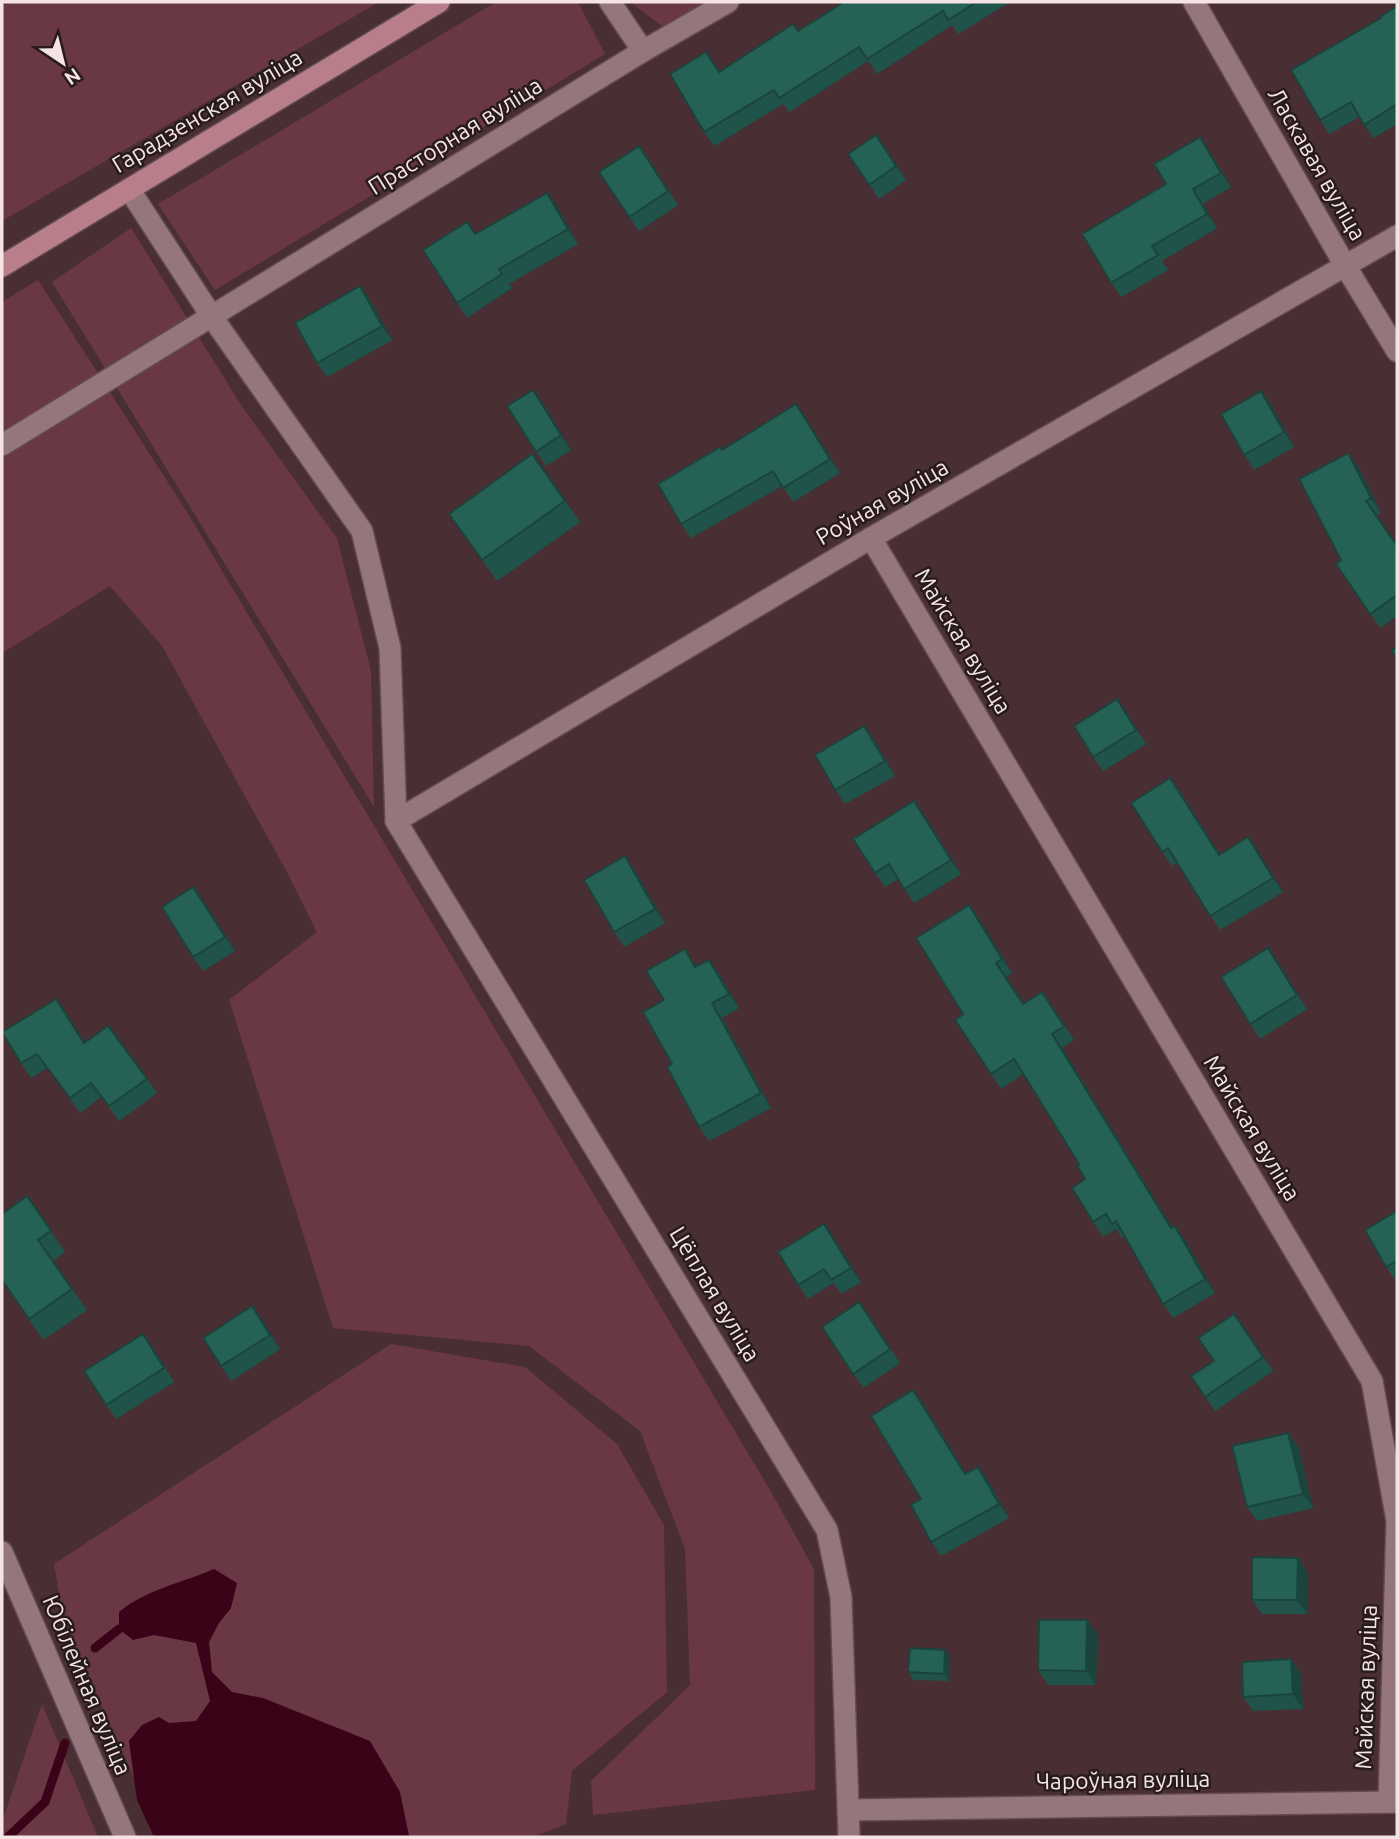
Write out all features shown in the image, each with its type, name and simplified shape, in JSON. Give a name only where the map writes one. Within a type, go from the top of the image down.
[{"type":"main road","name":"Гарадзенская вуліца","points":[[2,266],[439,2]]},
{"type":"street","points":[[610,2],[643,51]]},
{"type":"street","name":"Прасторная вуліца","points":[[2,445],[643,51],[728,2]]},
{"type":"street","name":"Ласкавая вуліца","points":[[1194,2],[1397,351]]},
{"type":"street","points":[[129,189],[212,317],[362,531],[390,648],[397,821]]},
{"type":"street","name":"Роўная вуліца","points":[[397,821],[871,538],[1397,236]]},
{"type":"street","name":"Майская вуліца","points":[[871,538],[1372,1381],[1397,1521],[1393,1802]]},
{"type":"street","name":"Цёплая вуліца","points":[[397,821],[827,1530],[841,1597],[849,1837]]},
{"type":"street","name":"Юбілейная вуліца","points":[[2,1552],[125,1837]]},
{"type":"street","name":"Чароўная вуліца","points":[[849,1810],[1393,1802]]},
{"type":"shaded area","points":[[2,2],[379,2],[2,221]]},
{"type":"shaded area","points":[[496,2],[578,2],[605,54],[215,290],[158,204]]},
{"type":"shaded area","points":[[630,2],[707,2],[663,27]]},
{"type":"shaded area","points":[[131,228],[243,408],[337,538],[371,671],[374,807],[52,282]]},
{"type":"shaded area","points":[[38,280],[187,512],[770,1490],[814,1569],[815,1790],[593,1815],[591,1781],[690,1685],[685,1549],[640,1431],[529,1346],[333,1328],[229,1000],[317,932],[162,646],[110,586],[2,653],[2,302]]},
{"type":"shaded area","points":[[391,1344],[525,1367],[617,1444],[664,1525],[667,1692],[572,1771],[566,1824],[533,1837],[160,1837],[64,1621],[54,1564]]},
{"type":"shaded area","points":[[214,1569],[237,1583],[231,1608],[209,1642],[212,1672],[232,1692],[263,1698],[370,1741],[400,1792],[409,1836],[154,1837],[137,1800],[129,1741],[142,1725],[159,1717],[169,1723],[196,1721],[210,1701],[196,1643],[154,1635],[133,1640],[119,1629],[119,1612],[153,1592]]},
{"type":"shaded area","points":[[42,1704],[98,1837],[2,1837],[2,1822]]},
{"type":"building","points":[[844,2],[977,2],[948,20],[943,11],[867,59],[859,47],[779,98],[774,90],[704,132],[670,74],[706,52],[719,72],[793,24],[798,31]]},
{"type":"building","points":[[1397,6],[1397,104],[1364,125],[1351,102],[1320,120],[1291,70]]},
{"type":"building","points":[[876,135],[896,166],[869,185],[848,154]]},
{"type":"building","points":[[1200,137],[1221,173],[1193,189],[1207,214],[1152,246],[1158,255],[1111,283],[1082,234],[1166,184],[1154,164]]},
{"type":"building","points":[[639,146],[668,191],[629,217],[599,172]]},
{"type":"building","points":[[547,193],[568,229],[499,269],[502,274],[457,303],[423,250],[467,222],[475,234]]},
{"type":"building","points":[[360,286],[382,326],[317,363],[295,323]]},
{"type":"building","points":[[533,390],[561,435],[536,452],[507,406]]},
{"type":"building","points":[[1261,391],[1284,432],[1244,455],[1221,414]]},
{"type":"building","points":[[796,404],[830,459],[783,488],[773,471],[681,524],[658,484],[720,447],[722,450]]},
{"type":"building","points":[[1348,453],[1371,498],[1366,501],[1397,546],[1397,595],[1370,614],[1336,564],[1341,560],[1299,479]]},
{"type":"building","points":[[532,454],[565,501],[482,560],[449,514]]},
{"type":"building","points":[[1397,647],[1397,660],[1392,650]]},
{"type":"building","points":[[1117,699],[1136,730],[1093,757],[1074,726]]},
{"type":"building","points":[[864,726],[885,761],[835,790],[815,755]]},
{"type":"building","points":[[1170,778],[1219,855],[1248,837],[1273,878],[1210,916],[1168,848],[1162,852],[1131,803]]},
{"type":"building","points":[[914,801],[951,860],[904,889],[889,864],[875,873],[853,839]]},
{"type":"building","points":[[625,856],[655,909],[614,932],[584,880]]},
{"type":"building","points":[[193,887],[225,937],[193,957],[162,907]]},
{"type":"building","points":[[969,905],[1002,959],[996,963],[1023,1004],[1042,992],[1064,1026],[1052,1034],[1171,1228],[1175,1226],[1205,1279],[1163,1304],[1116,1221],[1112,1224],[1106,1214],[1093,1222],[1072,1188],[1085,1179],[1077,1165],[1079,1164],[1014,1059],[991,1074],[955,1020],[963,1014],[916,938]]},
{"type":"building","points":[[1268,948],[1297,995],[1250,1024],[1221,977]]},
{"type":"building","points":[[685,949],[695,967],[709,960],[729,994],[712,1003],[761,1093],[699,1127],[667,1067],[672,1064],[643,1012],[664,1000],[646,971]]},
{"type":"building","points":[[56,999],[84,1043],[108,1026],[147,1079],[109,1106],[91,1083],[70,1098],[37,1054],[21,1063],[2,1032]]},
{"type":"building","points":[[27,1196],[51,1231],[38,1240],[72,1289],[29,1319],[2,1280],[2,1214]]},
{"type":"building","points":[[1397,1211],[1397,1261],[1386,1267],[1365,1230]]},
{"type":"building","points":[[824,1224],[851,1268],[831,1280],[824,1269],[798,1285],[778,1252]]},
{"type":"building","points":[[859,1302],[890,1349],[853,1374],[822,1327]]},
{"type":"building","points":[[252,1306],[270,1335],[221,1366],[203,1338]]},
{"type":"building","points":[[1234,1314],[1263,1357],[1205,1397],[1191,1376],[1214,1361],[1198,1338]]},
{"type":"building","points":[[143,1334],[164,1368],[106,1405],[84,1371]]},
{"type":"building","points":[[913,1390],[965,1474],[978,1467],[999,1504],[931,1542],[911,1505],[921,1499],[871,1416]]},
{"type":"building","points":[[1288,1433],[1303,1494],[1247,1507],[1232,1446]]},
{"type":"building","points":[[1252,1557],[1298,1558],[1297,1600],[1252,1600]]},
{"type":"building","points":[[1039,1620],[1087,1620],[1086,1671],[1038,1670]]},
{"type":"building","points":[[910,1648],[945,1650],[944,1674],[908,1672]]},
{"type":"building","points":[[1291,1659],[1293,1694],[1243,1697],[1242,1662]]},
{"type":"waterway","points":[[95,1648],[119,1629]]},
{"type":"waterway","points":[[8,1837],[45,1802],[65,1743]]}]
